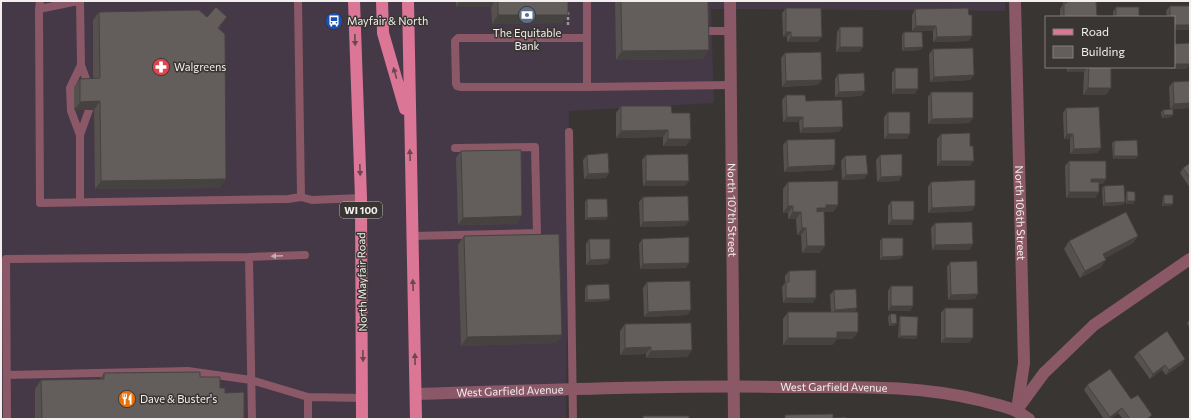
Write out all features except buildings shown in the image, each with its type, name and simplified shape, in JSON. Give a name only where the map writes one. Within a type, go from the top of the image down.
[{"type":"main road","name":"North Mayfair Road","points":[[354,1],[360,198],[362,419]]},
{"type":"main road","points":[[382,1],[383,33],[409,124]]},
{"type":"main road","points":[[408,1],[409,124],[416,419]]},
{"type":"street","name":"North 107th Street","points":[[730,1],[732,31],[734,419]]},
{"type":"street","name":"North 106th Street","points":[[1015,1],[1024,363],[1017,410]]},
{"type":"street","points":[[1029,419],[1017,410],[1044,373],[1094,325],[1190,259]]},
{"type":"street","name":"West Garfield Avenue","points":[[416,394],[734,386],[905,388],[961,396],[1017,410]]},
{"type":"lane","points":[[89,87],[80,65],[79,1],[39,5],[40,203],[288,199],[300,197],[312,200],[360,198]]},
{"type":"lane","points":[[298,1],[300,197]]},
{"type":"lane","points":[[587,1],[587,87]]},
{"type":"lane","points":[[702,31],[732,31]]},
{"type":"lane","points":[[587,38],[458,38],[455,41],[454,77],[457,86],[587,87],[732,85]]},
{"type":"lane","points":[[80,65],[70,88],[70,111],[80,135]]},
{"type":"lane","points":[[80,202],[80,135],[89,110]]},
{"type":"lane","points":[[569,132],[573,419]]},
{"type":"lane","points":[[412,236],[537,233],[535,147],[455,148]]},
{"type":"lane","points":[[7,419],[6,259],[249,257],[305,255]]},
{"type":"lane","points":[[249,257],[252,419]]},
{"type":"lane","points":[[7,375],[188,371],[251,380],[308,397],[363,398]]},
{"type":"lane","points":[[308,397],[308,419]]},
{"type":"path","points":[[568,8],[568,38]]},
{"type":"shaded area","points":[[1,1],[1005,1],[1005,11],[711,9],[714,103],[569,111],[566,419],[1,419]]},
{"type":"place","name":"The Equitable Bank","points":[[527,15]]},
{"type":"place","name":"Mayfair & North","points":[[334,21]]},
{"type":"place","name":"Walgreens","points":[[161,67]]},
{"type":"place","name":"Dave & Buster's","points":[[127,399]]}]
